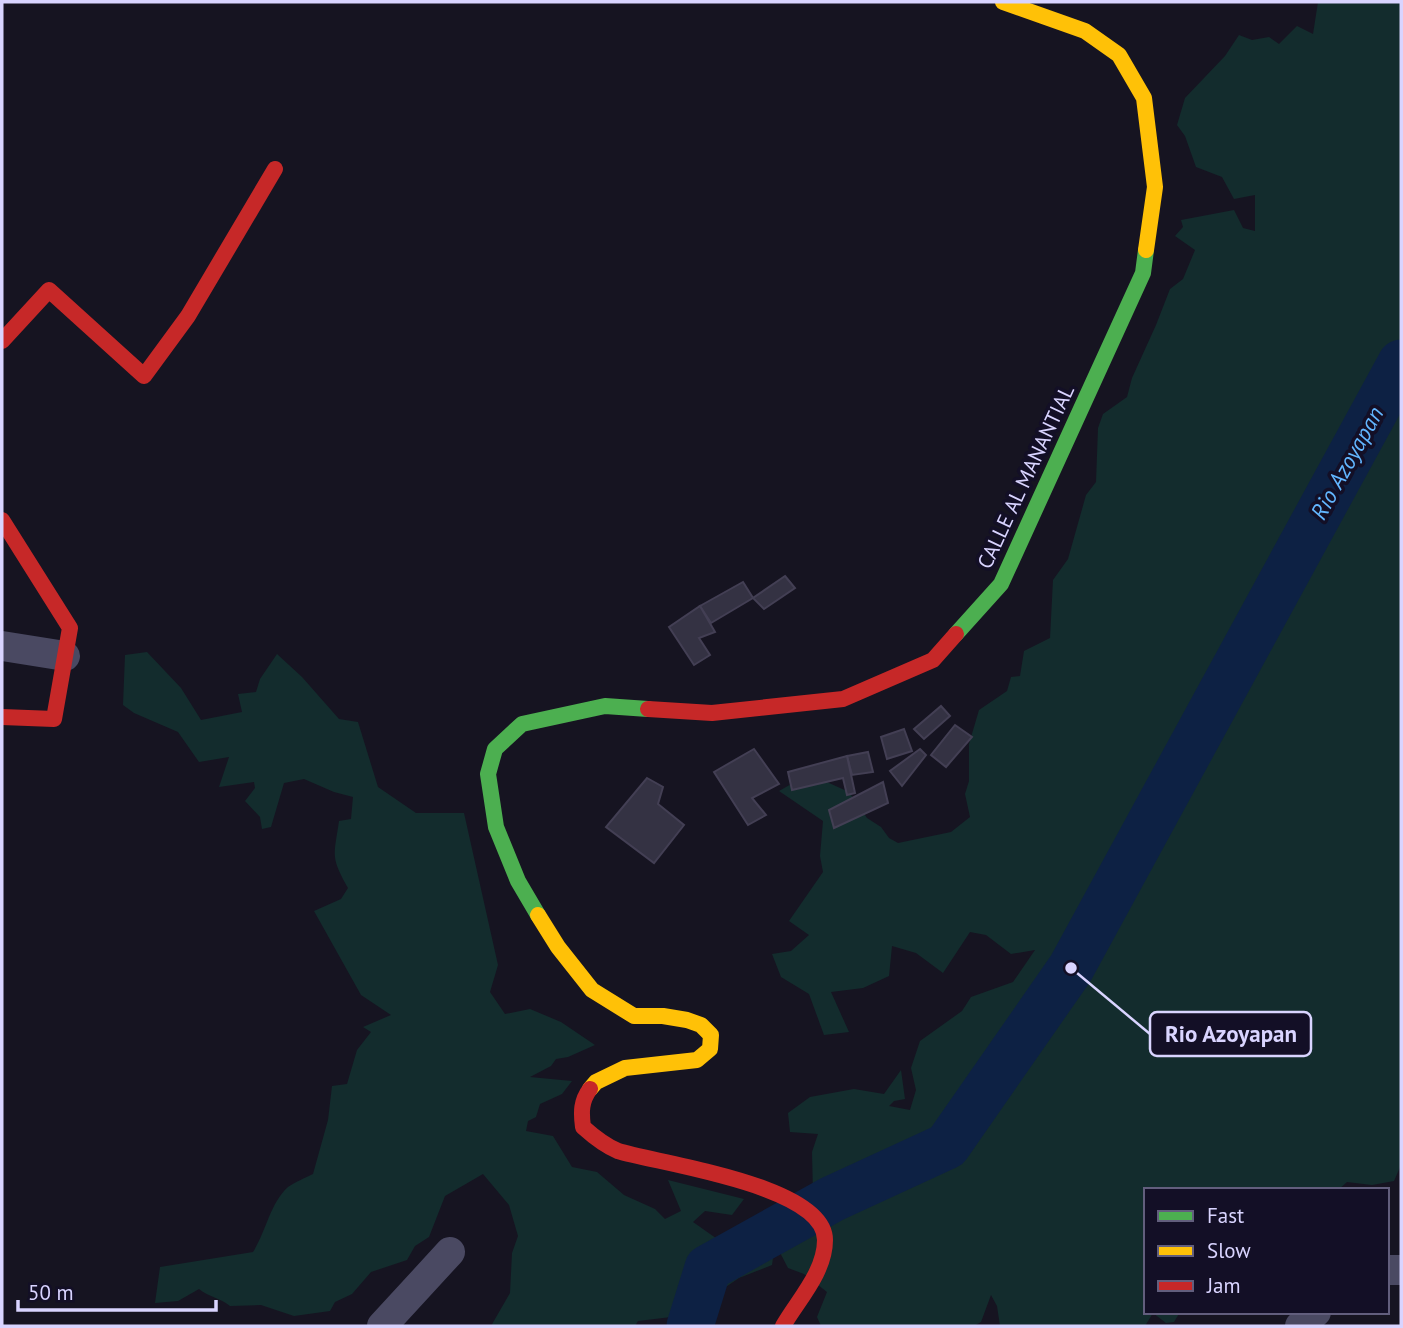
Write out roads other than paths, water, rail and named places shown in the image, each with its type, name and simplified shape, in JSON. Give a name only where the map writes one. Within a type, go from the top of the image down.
[{"type":"street","name":"CALLE AL MANANTIAL","points":[[783,1326],[818,1267],[826,1242],[821,1222],[792,1199],[736,1179],[616,1150],[583,1127],[581,1111],[585,1096],[596,1083],[625,1068],[697,1060],[710,1049],[711,1035],[701,1024],[687,1020],[663,1016],[634,1016],[592,990],[558,947],[518,881],[496,827],[488,774],[495,749],[522,724],[605,706],[712,713],[843,699],[933,660],[1001,584],[1143,273],[1156,187],[1144,98],[1119,55],[1085,31],[1003,2]]},
{"type":"street","points":[[2,341],[49,290],[144,376],[195,304],[275,169]]},
{"type":"street","points":[[2,520],[70,628],[54,719],[2,717]]},
{"type":"street","points":[[2,646],[65,656]]},
{"type":"street","points":[[382,1326],[450,1252]]},
{"type":"street","points":[[1300,1326],[1315,1314]]},
{"type":"waterway","name":"Rio Azoyapan","points":[[690,1326],[708,1268],[832,1199],[947,1146],[1071,968],[1401,363]]},
{"type":"place","name":"Rio Azoyapan","points":[[1071,968]]}]
